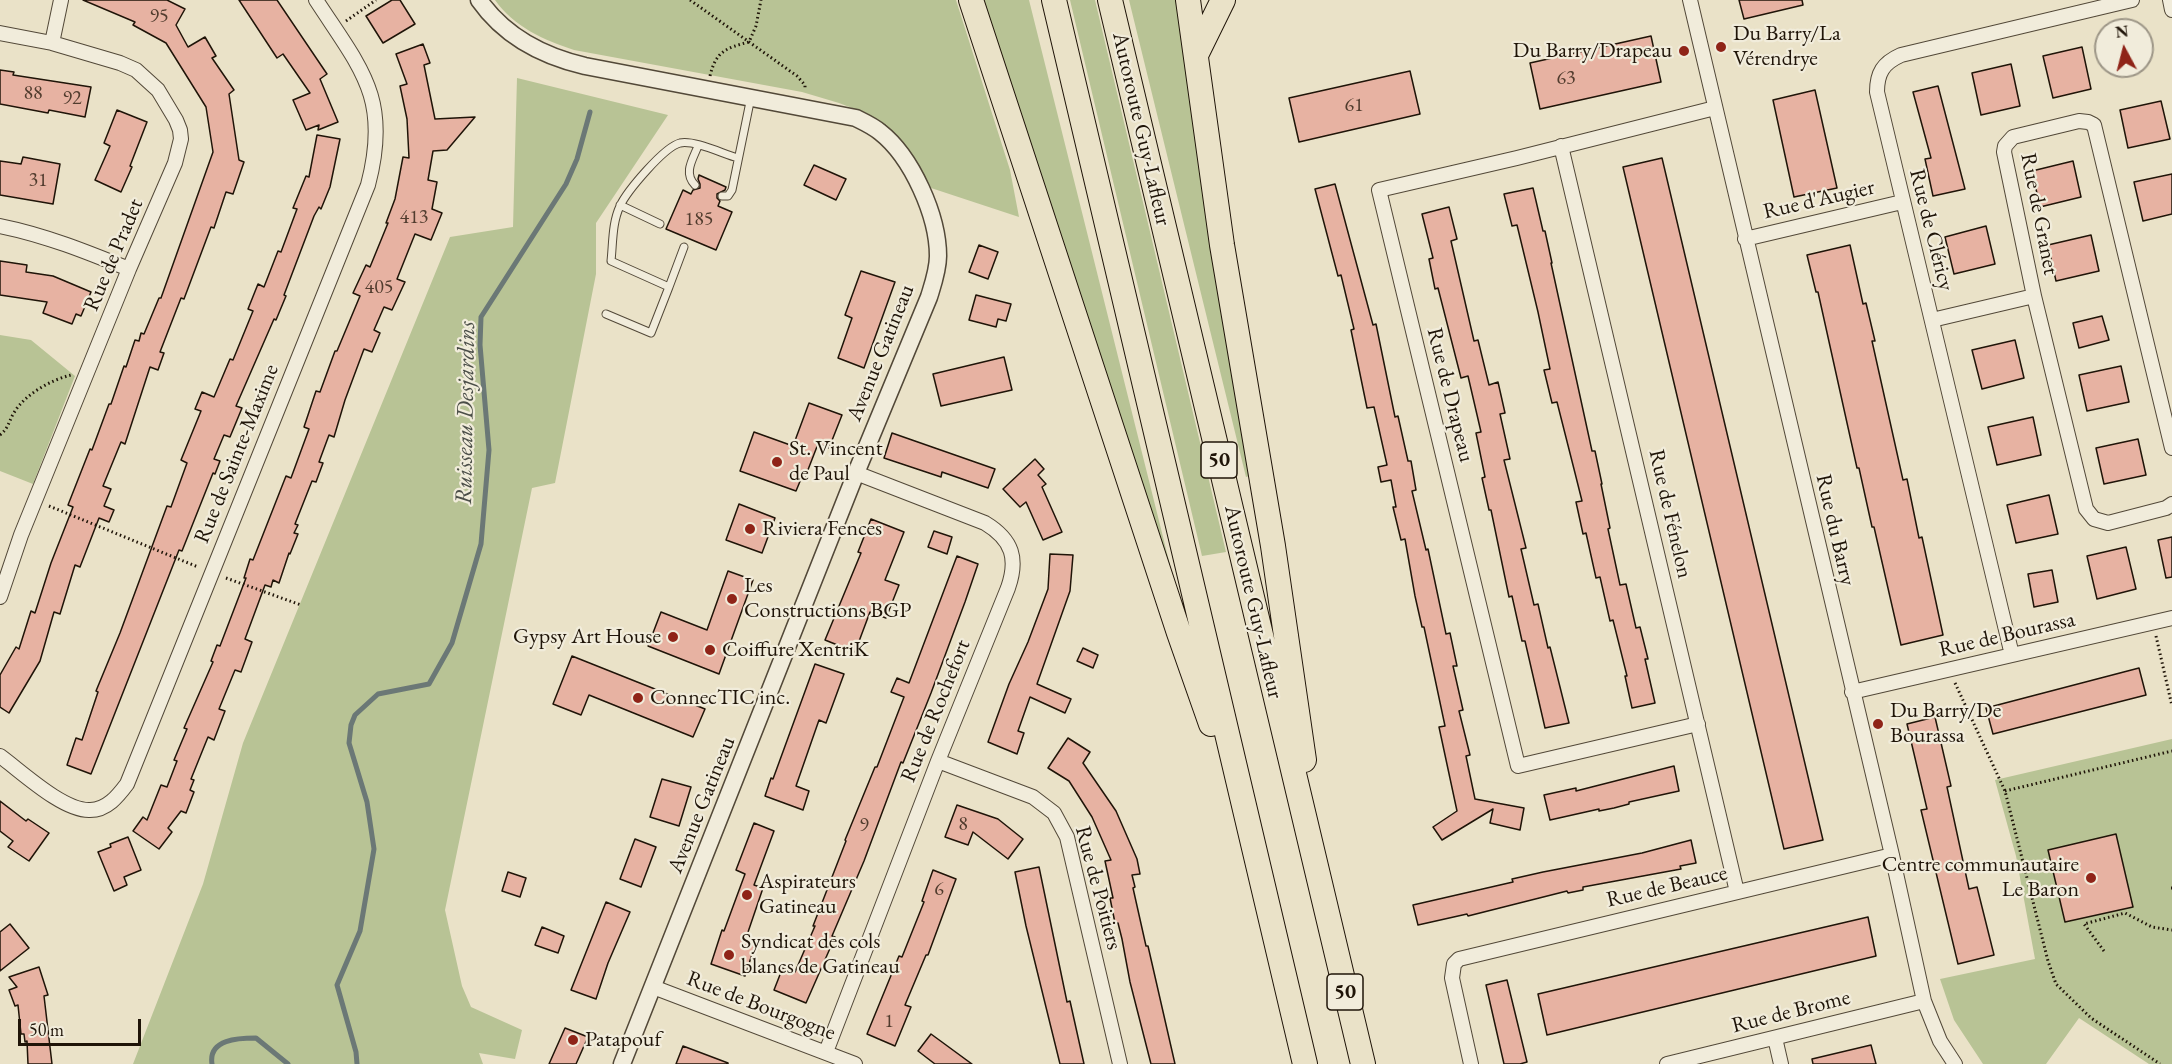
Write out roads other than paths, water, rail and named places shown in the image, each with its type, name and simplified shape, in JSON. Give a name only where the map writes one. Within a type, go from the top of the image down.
[{"type":"highway","points":[[971,0],[1179,633],[1251,833]]},
{"type":"highway","name":"50","points":[[1054,0],[1305,1064]]},
{"type":"highway","name":"Autoroute Guy-Lafleur","points":[[1110,0],[1363,1064]]},
{"type":"highway","points":[[1188,0],[1223,256],[1273,546],[1328,919]]},
{"type":"highway","points":[[1196,55],[1223,0]]},
{"type":"street","points":[[52,43],[61,0]]},
{"type":"street","name":"Rue de Sainte-Maxime","points":[[0,756],[59,799],[70,805],[91,810],[111,802],[127,784],[368,185],[374,164],[375,111],[365,78],[358,62],[316,0]]},
{"type":"street","name":"Avenue Gatineau","points":[[479,0],[497,22],[519,40],[560,60],[621,74],[856,118],[880,131],[891,141],[911,171],[928,205],[938,257],[935,276],[622,1064]]},
{"type":"street","name":"Rue du Barry","points":[[1690,0],[1892,855],[1924,1001],[1940,1041],[1955,1064]]},
{"type":"street","name":"Rue de Cléricy","points":[[2012,655],[1902,202],[1877,92],[1877,81],[1884,65],[1901,56],[2132,0]]},
{"type":"street","points":[[2170,0],[2172,10]]},
{"type":"street","name":"Rue de Pradet","points":[[0,33],[52,43],[136,70],[158,90],[180,130],[180,150],[129,268],[21,535],[0,597]]},
{"type":"street","name":"Rue de Drapeau","points":[[1698,724],[1518,766],[1379,190],[1715,108]]},
{"type":"street","name":"Rue de Granet","points":[[2172,448],[2094,125],[2079,121],[2013,137],[2005,146],[2004,152],[2034,296],[2089,514],[2094,519],[2108,523],[2166,508],[2172,504]]},
{"type":"street","name":"Rue de Fénelon","points":[[1561,146],[1737,892]]},
{"type":"street","name":"Rue d'Augier","points":[[1745,239],[1902,202]]},
{"type":"street","points":[[0,226],[60,242],[129,268]]},
{"type":"street","points":[[1932,320],[2034,296]]},
{"type":"street","name":"Rue de Rochefort","points":[[826,1052],[938,761],[1008,588],[1014,562],[1005,539],[986,523],[856,473]]},
{"type":"street","name":"Rue de Bourassa","points":[[1852,692],[2172,618]]},
{"type":"street","name":"Rue de Poitiers","points":[[938,761],[1033,797],[1044,803],[1058,819],[1066,837],[1120,1064]]},
{"type":"street","name":"Rue de Beauce","points":[[1471,1064],[1452,978],[1454,964],[1469,956],[1892,855]]},
{"type":"street","name":"Rue de Bourgogne","points":[[653,987],[855,1064]]},
{"type":"street","name":"Rue de Brome","points":[[1667,1064],[1924,1001]]},
{"type":"street","points":[[1775,1038],[1781,1064]]},
{"type":"lane","points":[[722,196],[728,196],[732,190],[751,97]]},
{"type":"lane","points":[[669,287],[611,261],[614,221],[620,205],[655,161],[679,144],[691,143],[738,158]]},
{"type":"lane","points":[[695,185],[690,180],[689,173],[698,146]]},
{"type":"lane","points":[[620,205],[660,224]]},
{"type":"lane","points":[[606,314],[651,333],[684,247]]},
{"type":"waterway","name":"Ruisseau Desjardins","points":[[357,1064],[356,1052],[337,985],[360,931],[374,849],[367,802],[349,743],[351,725],[355,715],[378,694],[429,684],[452,643],[481,544],[489,450],[480,345],[481,317],[566,184],[577,159],[590,112]]},
{"type":"waterway","name":"Ruisseau Desjardins","points":[[212,1064],[212,1056],[220,1045],[234,1040],[256,1038],[288,1064]]},
{"type":"place","name":"Du Barry/La Vérendrye","points":[[1721,47]]},
{"type":"place","name":"Du Barry/Drapeau","points":[[1684,51]]},
{"type":"place","name":"St. Vincent de Paul","points":[[777,462]]},
{"type":"place","name":"Riviera Fences","points":[[750,529]]},
{"type":"place","name":"Les Constructions BGP","points":[[732,599]]},
{"type":"place","name":"Gypsy Art House","points":[[673,637]]},
{"type":"place","name":"Coiffure XentriK","points":[[710,650]]},
{"type":"place","name":"ConnecTIC inc.","points":[[638,698]]},
{"type":"place","name":"Du Barry/De Bourassa","points":[[1878,724]]},
{"type":"place","name":"Centre communautaire Le Baron","points":[[2091,878]]},
{"type":"place","name":"Aspirateurs Gatineau","points":[[747,895]]},
{"type":"place","name":"Syndicat des cols blancs de Gatineau","points":[[729,955]]},
{"type":"place","name":"Patapouf","points":[[573,1040]]}]
